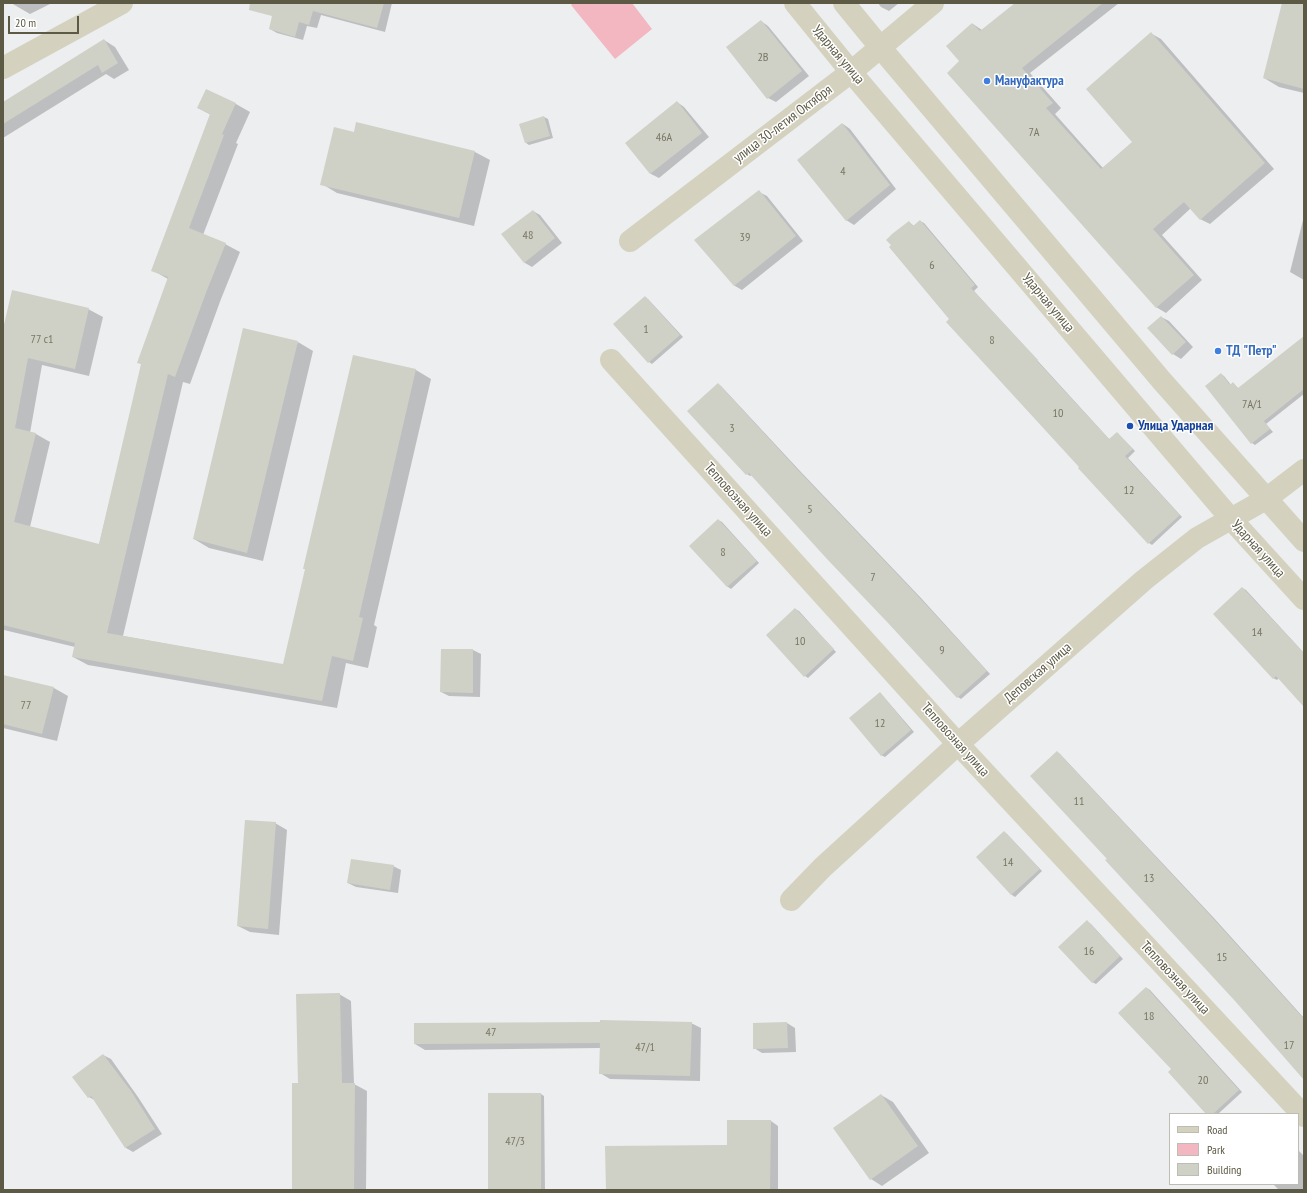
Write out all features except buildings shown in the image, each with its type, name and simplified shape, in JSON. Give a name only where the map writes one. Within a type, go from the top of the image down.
[{"type":"street","points":[[3,68],[122,3]]},
{"type":"street","name":"Ударная улица","points":[[795,3],[851,72],[1231,519],[1304,599]]},
{"type":"street","points":[[844,3],[1162,381],[1304,541]]},
{"type":"street","name":"улица 30-летия Октября","points":[[630,241],[851,72],[934,3]]},
{"type":"street","name":"Тепловозная улица","points":[[611,360],[958,744],[1304,1116]]},
{"type":"street","name":"Деповская улица","points":[[791,900],[823,866],[958,744],[1144,580],[1197,538],[1266,499],[1304,470]]},
{"type":"green space","points":[[573,3],[632,3],[652,29],[615,59],[571,5]]},
{"type":"place","name":"Мануфактура","points":[[987,81]]},
{"type":"place","name":"ТД \"Петр\"","points":[[1218,351]]},
{"type":"place","name":"Улица Ударная","points":[[1130,426]]}]
